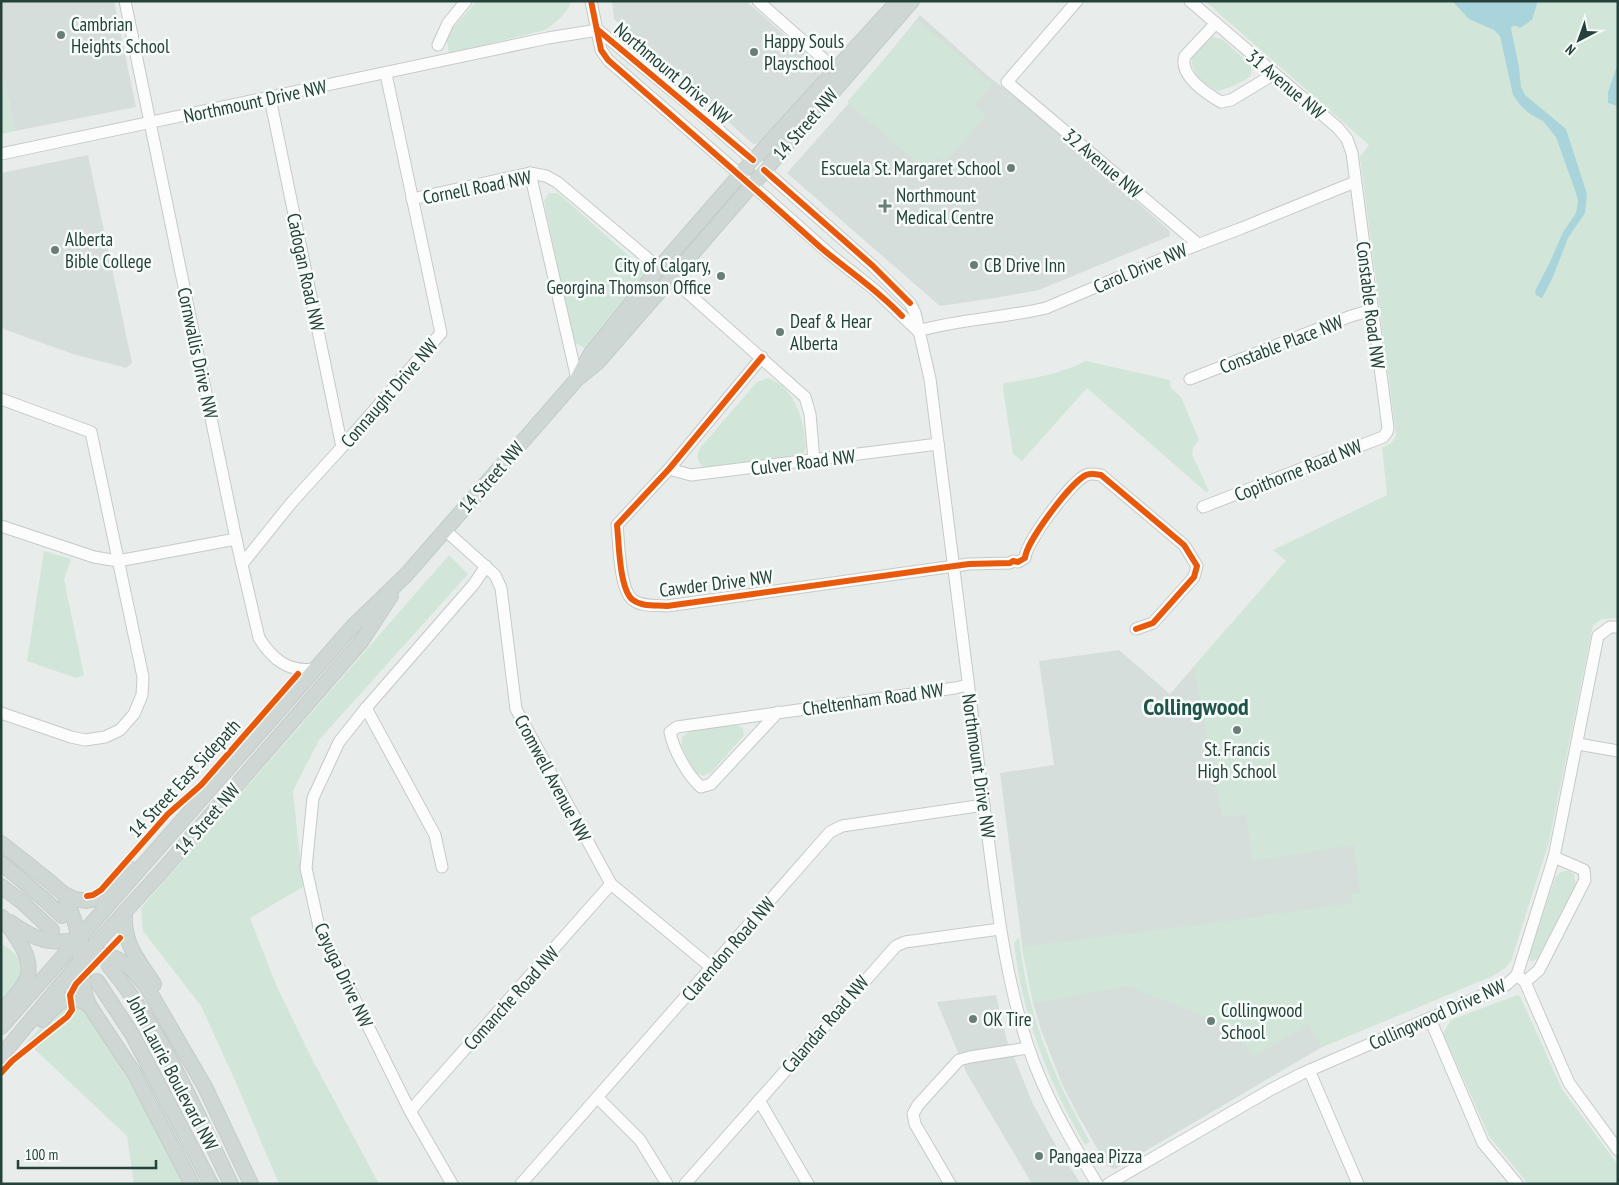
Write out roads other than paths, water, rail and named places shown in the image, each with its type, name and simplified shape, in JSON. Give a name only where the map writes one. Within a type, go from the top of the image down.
[{"type":"main road","name":"14 Street NW","points":[[577,379],[591,353],[659,268],[753,160],[898,1]]},
{"type":"main road","name":"14 Street NW","points":[[1,1027],[55,964],[83,940],[92,924],[314,669],[353,626],[406,575],[577,379],[598,362],[912,1]]},
{"type":"main road","name":"14 Street NW","points":[[4,1053],[67,976],[78,957],[125,912],[361,642],[406,575]]},
{"type":"main road","points":[[1,843],[19,855],[64,894],[81,900],[97,899],[148,848],[190,812]]},
{"type":"main road","points":[[1,863],[39,894],[62,916]]},
{"type":"main road","points":[[1,886],[22,902],[52,930]]},
{"type":"main road","points":[[64,894],[83,940],[78,957],[84,992],[89,1005],[134,1073],[192,1184]]},
{"type":"main road","points":[[125,912],[124,924],[129,944],[176,1019],[202,1070],[205,1087]]},
{"type":"main road","points":[[2,916],[25,933],[47,941],[83,940],[104,934]]},
{"type":"main road","points":[[1,1012],[24,984],[29,974],[29,964],[24,950],[2,916]]},
{"type":"main road","points":[[55,964],[78,957],[104,955],[121,961],[131,968],[148,989],[205,1087],[251,1184]]},
{"type":"main road","name":"John Laurie Boulevard NW","points":[[109,966],[126,987],[158,1038],[231,1184]]},
{"type":"main road","name":"John Laurie Boulevard NW","points":[[97,981],[132,1034],[211,1184]]},
{"type":"main road","points":[[4,1053],[24,1040],[54,1008],[63,1002],[71,998],[79,999],[89,1005]]},
{"type":"street","name":"Cornwallis Drive NW","points":[[125,1],[236,539],[259,638],[267,650],[286,666],[302,671],[314,669]]},
{"type":"street","points":[[438,45],[448,23],[466,1]]},
{"type":"street","points":[[591,1],[598,30]]},
{"type":"street","points":[[758,1],[836,70]]},
{"type":"street","name":"32 Avenue NW","points":[[1077,1],[1007,82],[1198,244]]},
{"type":"street","name":"31 Avenue NW","points":[[1190,1],[1338,128],[1348,139],[1352,153],[1355,182]]},
{"type":"street","points":[[1216,23],[1185,56],[1183,62],[1184,69],[1202,89],[1221,102],[1231,100],[1274,74]]},
{"type":"street","name":"Northmount Drive NW","points":[[1,154],[386,74],[548,38],[598,30],[753,160],[873,266],[910,303],[915,313],[926,357],[1000,929],[1017,1010],[1028,1048],[1052,1106],[1098,1184]]},
{"type":"street","name":"Northmount Drive NW","points":[[598,30],[601,50],[608,60],[832,256],[875,290],[918,331]]},
{"type":"street","name":"Connaught Drive NW","points":[[242,563],[292,502],[441,333],[386,74]]},
{"type":"street","name":"Cadogan Road NW","points":[[270,98],[342,447]]},
{"type":"street","points":[[530,173],[577,379]]},
{"type":"street","name":"Cornell Road NW","points":[[412,199],[530,173],[546,176],[557,182],[659,268]]},
{"type":"street","name":"Carol Drive NW","points":[[918,331],[954,322],[1030,312],[1046,308],[1198,244],[1355,182]]},
{"type":"street","name":"Constable Road NW","points":[[1355,182],[1388,428]]},
{"type":"street","points":[[671,278],[805,397],[810,414],[814,460]]},
{"type":"street","name":"Constable Place NW","points":[[1190,379],[1372,310]]},
{"type":"street","name":"Cawder Drive NW","points":[[762,357],[669,469],[617,525],[624,586],[632,599],[647,605],[666,606],[969,564],[1018,562],[1025,558],[1025,551],[1036,532],[1074,484],[1086,475],[1093,474],[1101,476],[1184,545],[1197,566],[1194,577],[1153,623],[1136,629]]},
{"type":"street","points":[[1,399],[92,432],[143,677],[142,695],[134,714],[120,730],[105,738],[84,740],[71,738],[1,713]]},
{"type":"street","name":"Copithorne Road NW","points":[[1203,507],[1383,436],[1388,428]]},
{"type":"street","name":"Culver Road NW","points":[[669,469],[691,476],[938,444]]},
{"type":"street","points":[[1,526],[94,557],[118,561],[236,539]]},
{"type":"street","name":"Cromwell Avenue NW","points":[[445,530],[495,575],[501,588],[516,709],[612,884],[712,968]]},
{"type":"street","name":"Cayuga Drive NW","points":[[452,1184],[410,1111],[319,927],[306,868],[313,798],[339,742],[366,708],[474,584],[486,566]]},
{"type":"street","name":"Collingwood Drive NW","points":[[1108,1184],[1270,1090],[1309,1070],[1521,979],[1554,857],[1598,636],[1610,627],[1618,627]]},
{"type":"street","name":"Cheltenham Road NW","points":[[778,712],[710,784],[702,787],[693,780],[671,741],[670,732],[677,727],[778,712],[968,685]]},
{"type":"street","points":[[366,708],[435,835],[442,867]]},
{"type":"street","points":[[1578,744],[1618,751]]},
{"type":"street","name":"Clarendon Road NW","points":[[522,1184],[830,832],[842,826],[984,805]]},
{"type":"street","points":[[1554,857],[1584,870],[1585,880],[1539,970],[1521,979],[1569,1083],[1618,1150]]},
{"type":"street","name":"Comanche Road NW","points":[[410,1111],[612,884]]},
{"type":"street","name":"Calandar Road NW","points":[[685,1184],[896,946],[905,942],[1000,929]]},
{"type":"street","points":[[1430,1019],[1483,1143],[1517,1184]]},
{"type":"street","points":[[950,1184],[915,1124],[913,1114],[918,1105],[959,1060],[1028,1048]]},
{"type":"street","points":[[1309,1070],[1358,1184]]},
{"type":"street","points":[[598,1098],[640,1140],[667,1184]]},
{"type":"street","points":[[758,1100],[808,1184]]},
{"type":"water","points":[[1452,1],[1536,1],[1537,4],[1532,20],[1520,28],[1512,26],[1511,29],[1521,87],[1525,95],[1566,129],[1587,194],[1585,213],[1568,238],[1552,279],[1542,298],[1536,295],[1535,291],[1563,232],[1576,213],[1578,201],[1576,193],[1556,137],[1543,121],[1530,114],[1513,95],[1500,36],[1494,30],[1469,19]]},
{"type":"water","points":[[1618,63],[1618,106],[1608,103],[1608,92]]},
{"type":"place","name":"Cambrian Heights School","points":[[61,35]]},
{"type":"place","name":"Happy Souls Playschool","points":[[754,52]]},
{"type":"place","name":"Escuela St. Margaret School","points":[[1011,168]]},
{"type":"place","name":"Northmount Medical Centre","points":[[885,206]]},
{"type":"place","name":"Alberta Bible College","points":[[55,250]]},
{"type":"place","name":"CB Drive Inn","points":[[974,265]]},
{"type":"place","name":"City of Calgary, Georgina Thomson Office","points":[[721,276]]},
{"type":"place","name":"Deaf & Hear Alberta","points":[[780,332]]},
{"type":"place","name":"St. Francis High School","points":[[1237,730]]},
{"type":"place","name":"OK Tire","points":[[973,1019]]},
{"type":"place","name":"Collingwood School","points":[[1211,1021]]},
{"type":"place","name":"Pangaea Pizza","points":[[1039,1156]]},
{"type":"district","name":"Collingwood","points":[[1196,707]]}]
